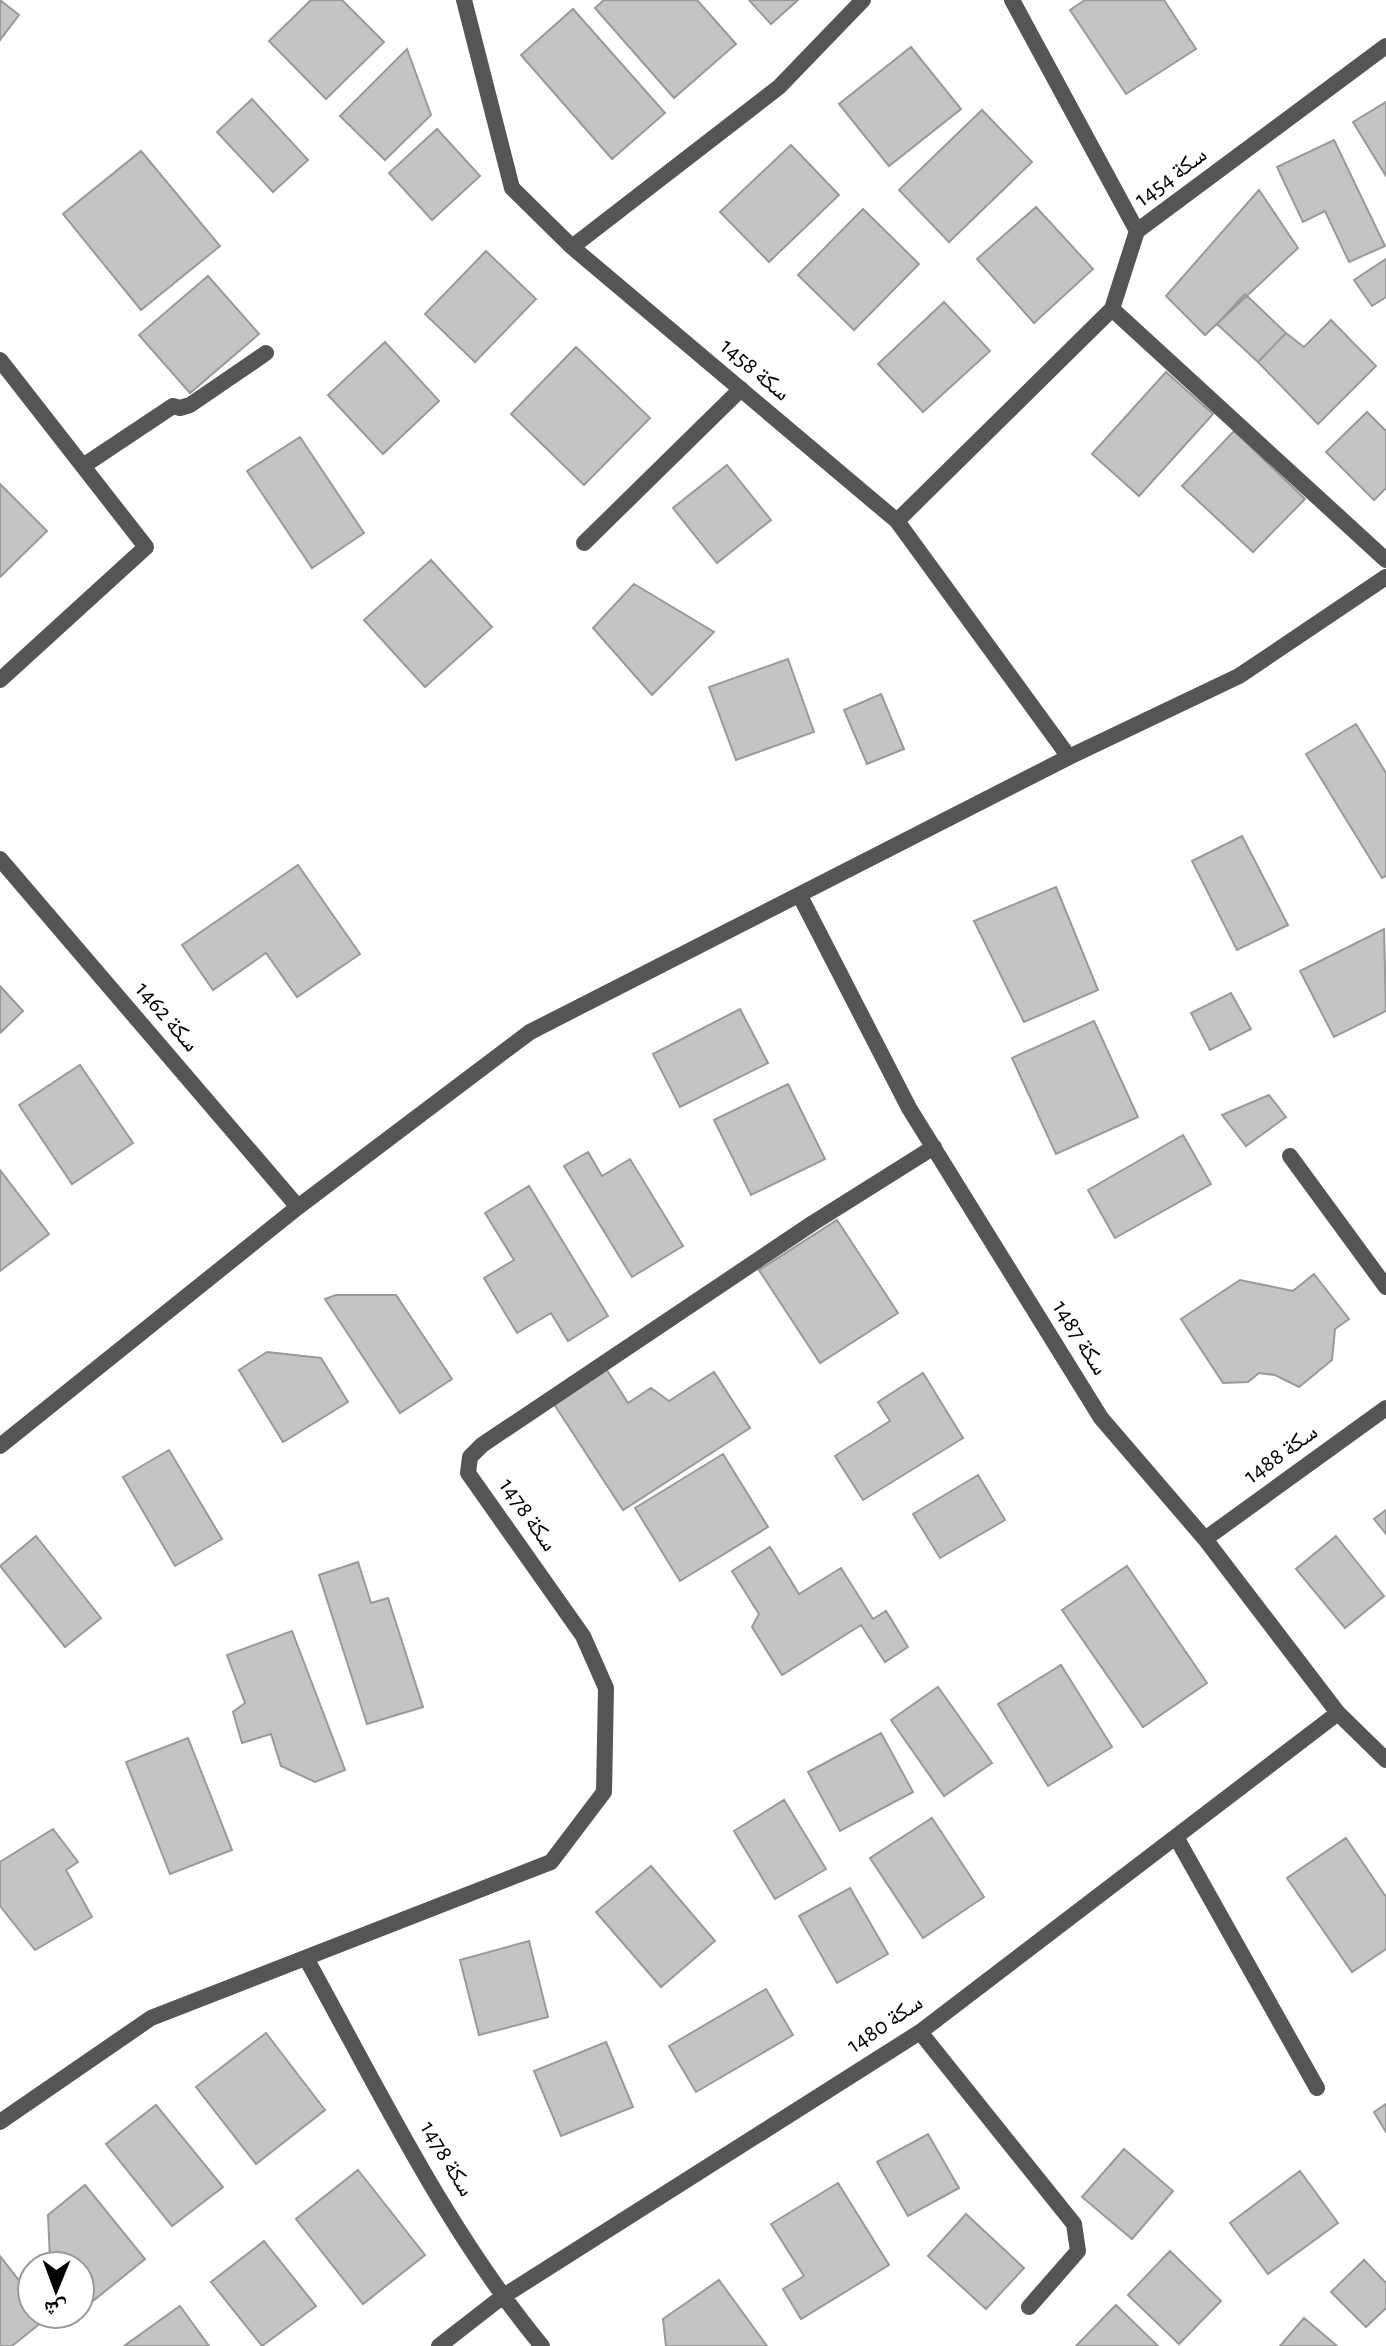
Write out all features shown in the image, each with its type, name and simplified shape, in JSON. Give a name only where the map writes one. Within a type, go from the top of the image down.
[{"type":"street","name":"سكة 1458","points":[[464,0],[512,188],[572,247],[897,521],[1069,757]]},
{"type":"street","points":[[572,247],[779,87],[863,0]]},
{"type":"street","points":[[1012,0],[1137,231]]},
{"type":"street","name":"سكة 1454","points":[[897,521],[1112,309],[1137,231],[1386,46]]},
{"type":"street","points":[[1112,309],[1386,560]]},
{"type":"street","points":[[83,466],[173,406],[180,408],[190,405],[266,353]]},
{"type":"street","points":[[0,360],[146,547],[0,680]]},
{"type":"street","points":[[584,543],[741,389]]},
{"type":"street","points":[[0,1446],[298,1207],[530,1032],[1069,757],[1239,676],[1386,577]]},
{"type":"street","name":"سكة 1462","points":[[0,859],[298,1207]]},
{"type":"street","name":"سكة 1487","points":[[800,896],[909,1108],[1101,1418],[1205,1539],[1338,1713],[1386,1760]]},
{"type":"street","name":"سكة 1478","points":[[0,2122],[151,2018],[307,1960],[551,1862],[604,1792],[606,1688],[583,1636],[468,1473],[470,1457],[482,1445],[800,1232],[934,1147]]},
{"type":"street","points":[[1290,1156],[1386,1287]]},
{"type":"street","name":"سكة 1488","points":[[1205,1539],[1386,1408]]},
{"type":"street","name":"سكة 1480","points":[[439,2346],[502,2297],[920,2032],[1338,1713]]},
{"type":"street","points":[[1176,1837],[1317,2088]]},
{"type":"street","name":"سكة 1478","points":[[307,1960],[414,2152],[502,2297],[542,2346]]},
{"type":"street","points":[[920,2032],[1074,2224],[1078,2251],[1029,2307]]},
{"type":"building","points":[[0,0],[19,15],[0,40]]},
{"type":"building","points":[[311,0],[342,0],[384,42],[326,99],[269,41]]},
{"type":"building","points":[[604,0],[697,0],[736,44],[674,98],[595,8]]},
{"type":"building","points":[[749,0],[798,0],[771,24]]},
{"type":"building","points":[[1085,0],[1164,0],[1196,49],[1126,94],[1070,10]]},
{"type":"building","points":[[573,9],[665,113],[612,159],[521,55]]},
{"type":"building","points":[[911,47],[961,109],[889,166],[839,104]]},
{"type":"building","points":[[407,49],[431,115],[385,160],[340,116]]},
{"type":"building","points":[[252,99],[308,160],[273,192],[217,132]]},
{"type":"building","points":[[1386,102],[1386,176],[1353,122]]},
{"type":"building","points":[[982,110],[1032,162],[949,242],[899,190]]},
{"type":"building","points":[[437,129],[480,176],[432,220],[389,173]]},
{"type":"building","points":[[1334,140],[1385,246],[1349,262],[1325,211],[1303,222],[1277,167]]},
{"type":"building","points":[[791,145],[839,195],[769,262],[720,212]]},
{"type":"building","points":[[141,151],[220,246],[141,310],[63,214]]},
{"type":"building","points":[[1259,190],[1298,248],[1205,335],[1166,296]]},
{"type":"building","points":[[1036,207],[1093,269],[1034,323],[977,259]]},
{"type":"building","points":[[863,209],[919,264],[854,330],[798,275]]},
{"type":"building","points":[[486,251],[536,299],[475,362],[425,314]]},
{"type":"building","points":[[1386,259],[1386,297],[1372,306],[1354,280]]},
{"type":"building","points":[[208,276],[259,334],[190,393],[139,335]]},
{"type":"building","points":[[1245,294],[1286,333],[1258,362],[1217,324]]},
{"type":"building","points":[[944,302],[990,351],[923,412],[878,364]]},
{"type":"building","points":[[1331,320],[1376,366],[1318,424],[1258,362],[1286,333],[1304,347]]},
{"type":"building","points":[[385,342],[439,401],[383,454],[328,395]]},
{"type":"building","points":[[576,347],[650,418],[584,485],[511,414]]},
{"type":"building","points":[[1166,372],[1213,414],[1139,496],[1092,454]]},
{"type":"building","points":[[1367,412],[1386,431],[1386,488],[1374,500],[1326,452]]},
{"type":"building","points":[[1234,431],[1305,499],[1253,552],[1182,486]]},
{"type":"building","points":[[300,437],[364,533],[312,568],[247,471]]},
{"type":"building","points":[[727,465],[771,520],[717,563],[673,508]]},
{"type":"building","points":[[0,484],[47,531],[0,577]]},
{"type":"building","points":[[431,560],[492,627],[425,687],[364,620]]},
{"type":"building","points":[[634,584],[714,632],[652,695],[593,628]]},
{"type":"building","points":[[788,659],[814,732],[736,760],[709,687]]},
{"type":"building","points":[[881,694],[904,749],[867,764],[844,710]]},
{"type":"building","points":[[1356,724],[1386,773],[1386,876],[1382,878],[1306,754]]},
{"type":"building","points":[[1242,836],[1288,925],[1237,950],[1192,861]]},
{"type":"building","points":[[298,865],[360,954],[297,997],[266,953],[213,990],[182,945]]},
{"type":"building","points":[[1056,887],[1098,990],[1024,1022],[974,921]]},
{"type":"building","points":[[1384,929],[1386,1011],[1334,1037],[1300,971]]},
{"type":"building","points":[[0,986],[23,1011],[0,1033]]},
{"type":"building","points":[[1231,993],[1251,1029],[1210,1050],[1191,1013]]},
{"type":"building","points":[[740,1009],[768,1063],[680,1107],[653,1054]]},
{"type":"building","points":[[1094,1021],[1138,1117],[1056,1154],[1012,1058]]},
{"type":"building","points":[[80,1065],[133,1143],[72,1184],[19,1105]]},
{"type":"building","points":[[788,1084],[825,1159],[751,1195],[714,1120]]},
{"type":"building","points":[[1269,1095],[1286,1117],[1246,1146],[1222,1115]]},
{"type":"building","points":[[1183,1135],[1211,1184],[1115,1238],[1088,1190]]},
{"type":"building","points":[[588,1152],[602,1176],[630,1159],[683,1246],[632,1277],[564,1166]]},
{"type":"building","points":[[0,1170],[49,1234],[0,1271]]},
{"type":"building","points":[[529,1186],[608,1316],[568,1341],[551,1313],[517,1333],[484,1278],[514,1260],[485,1213]]},
{"type":"building","points":[[837,1220],[898,1313],[820,1363],[759,1270]]},
{"type":"building","points":[[1314,1274],[1349,1319],[1335,1329],[1332,1360],[1299,1387],[1275,1375],[1259,1373],[1248,1382],[1223,1383],[1181,1319],[1240,1280],[1293,1291]]},
{"type":"building","points":[[336,1295],[396,1295],[452,1379],[400,1413],[325,1299]]},
{"type":"building","points":[[267,1352],[321,1358],[348,1402],[283,1442],[239,1370]]},
{"type":"building","points":[[605,1367],[628,1403],[651,1388],[669,1401],[714,1372],[750,1428],[623,1510],[552,1401]]},
{"type":"building","points":[[923,1373],[963,1438],[863,1500],[835,1456],[890,1421],[878,1402]]},
{"type":"building","points":[[169,1450],[222,1539],[175,1566],[123,1477]]},
{"type":"building","points":[[723,1454],[768,1527],[680,1581],[635,1508]]},
{"type":"building","points":[[978,1475],[1005,1520],[940,1558],[913,1514]]},
{"type":"building","points":[[1386,1510],[1386,1534],[1374,1519]]},
{"type":"building","points":[[36,1536],[101,1618],[65,1647],[0,1566]]},
{"type":"building","points":[[1336,1536],[1384,1596],[1345,1628],[1296,1569]]},
{"type":"building","points":[[770,1547],[799,1594],[841,1568],[873,1619],[886,1611],[908,1647],[885,1662],[861,1625],[782,1675],[752,1627],[759,1614],[732,1571]]},
{"type":"building","points":[[358,1562],[371,1603],[388,1598],[423,1707],[367,1724],[319,1575]]},
{"type":"building","points":[[1127,1566],[1207,1683],[1143,1727],[1062,1610]]},
{"type":"building","points":[[292,1631],[345,1770],[315,1782],[281,1766],[271,1734],[242,1743],[233,1712],[245,1703],[227,1655]]},
{"type":"building","points":[[1061,1665],[1112,1747],[1048,1786],[998,1704]]},
{"type":"building","points":[[938,1687],[992,1763],[944,1796],[891,1720]]},
{"type":"building","points":[[881,1733],[913,1792],[840,1831],[808,1772]]},
{"type":"building","points":[[188,1738],[232,1850],[170,1874],[126,1762]]},
{"type":"building","points":[[784,1800],[826,1869],[775,1899],[734,1831]]},
{"type":"building","points":[[932,1818],[984,1897],[923,1938],[870,1858]]},
{"type":"building","points":[[53,1829],[78,1862],[66,1870],[92,1917],[35,1950],[0,1906],[0,1862]]},
{"type":"building","points":[[1346,1838],[1386,1897],[1386,1949],[1352,1972],[1287,1878]]},
{"type":"building","points":[[651,1866],[715,1941],[661,1987],[596,1912]]},
{"type":"building","points":[[850,1888],[888,1954],[837,1983],[799,1916]]},
{"type":"building","points":[[529,1941],[548,2017],[479,2035],[460,1960]]},
{"type":"building","points":[[766,1989],[793,2035],[696,2092],[669,2046]]},
{"type":"building","points":[[266,2033],[325,2110],[256,2164],[196,2087]]},
{"type":"building","points":[[606,2042],[633,2107],[561,2136],[534,2071]]},
{"type":"building","points":[[1386,2104],[1386,2132],[1374,2112]]},
{"type":"building","points":[[156,2105],[223,2187],[172,2226],[106,2144]]},
{"type":"building","points":[[928,2134],[959,2188],[908,2216],[877,2162]]},
{"type":"building","points":[[1124,2149],[1173,2191],[1132,2239],[1082,2197]]},
{"type":"building","points":[[358,2170],[425,2255],[363,2304],[296,2219]]},
{"type":"building","points":[[1300,2171],[1338,2223],[1268,2274],[1230,2223]]},
{"type":"building","points":[[838,2183],[889,2265],[801,2319],[783,2289],[804,2276],[771,2224]]},
{"type":"building","points":[[85,2185],[145,2259],[96,2299],[96,2250],[50,2250],[48,2215]]},
{"type":"building","points":[[966,2214],[1024,2268],[986,2309],[928,2256]]},
{"type":"building","points":[[264,2241],[316,2306],[262,2346],[211,2282]]},
{"type":"building","points":[[1170,2251],[1221,2301],[1179,2344],[1128,2295]]},
{"type":"building","points":[[0,2256],[16,2276],[16,2330],[32,2330],[12,2346],[0,2346]]},
{"type":"building","points":[[1364,2260],[1386,2283],[1386,2308],[1366,2327],[1331,2292]]},
{"type":"building","points":[[719,2280],[767,2346],[666,2346],[663,2319]]},
{"type":"building","points":[[1116,2305],[1158,2346],[1076,2346]]},
{"type":"building","points":[[180,2306],[209,2346],[124,2346]]},
{"type":"building","points":[[1304,2318],[1337,2346],[1280,2346]]}]
